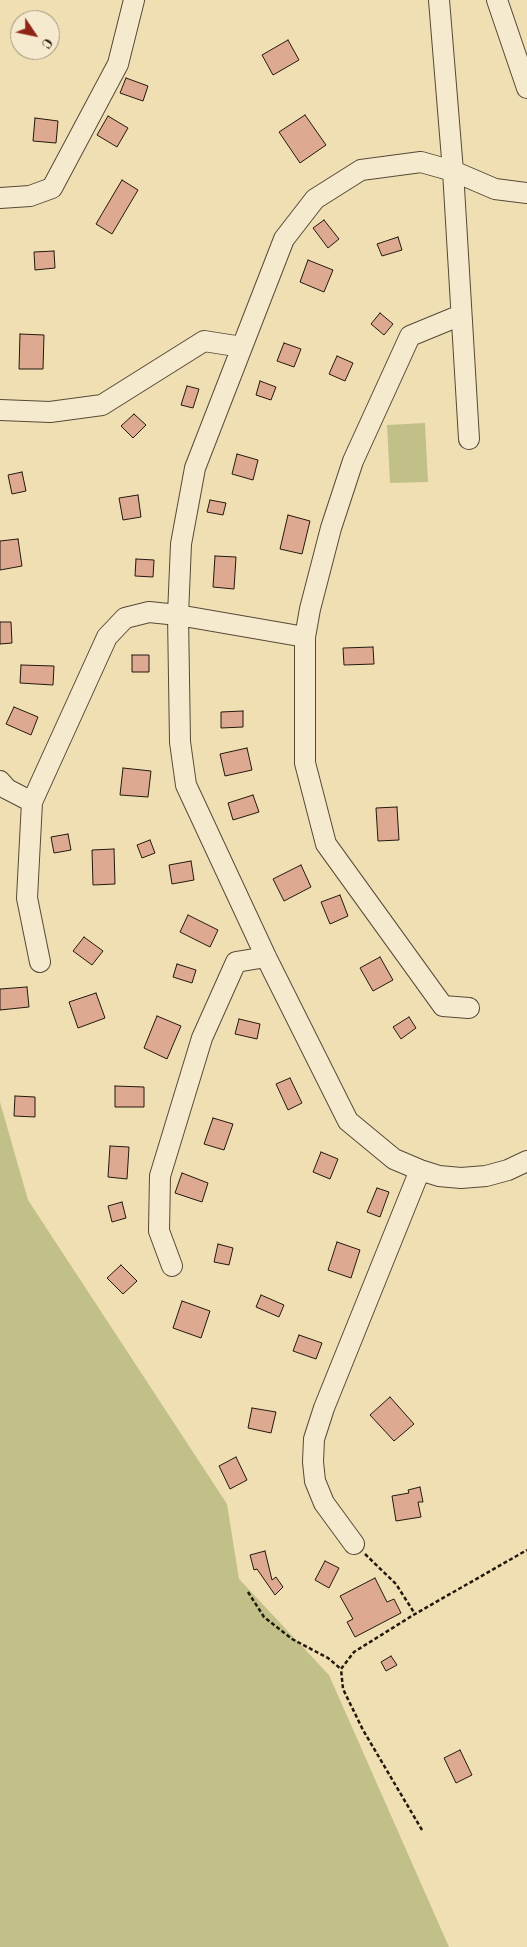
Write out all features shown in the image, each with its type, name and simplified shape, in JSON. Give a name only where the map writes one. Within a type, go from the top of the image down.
[{"type":"street","points":[[0,198],[30,196],[52,188],[118,64],[134,0]]},
{"type":"street","points":[[439,0],[453,171],[469,439]]},
{"type":"street","points":[[497,0],[527,88]]},
{"type":"street","points":[[527,193],[495,189],[453,171],[421,162],[361,170],[315,199],[284,239],[195,468],[181,544],[178,615],[180,742],[186,785],[266,957],[348,1121],[394,1159],[439,1176],[461,1178],[478,1176],[508,1170],[527,1161]]},
{"type":"street","points":[[462,315],[410,336],[352,461],[331,528],[310,609],[305,637],[305,763],[326,844],[443,1006],[469,1008]]},
{"type":"street","points":[[0,410],[50,412],[102,405],[204,341],[242,347]]},
{"type":"street","points":[[40,962],[27,898],[32,802],[107,637],[125,618],[149,612],[178,615],[305,637]]},
{"type":"street","points":[[0,781],[7,789],[32,802]]},
{"type":"street","points":[[172,1266],[160,1232],[160,1176],[202,1038],[236,962],[266,957]]},
{"type":"street","points":[[354,1544],[324,1503],[315,1481],[313,1462],[314,1439],[324,1408],[420,1170]]},
{"type":"path","points":[[354,1544],[396,1584],[416,1614]]},
{"type":"path","points":[[341,1670],[354,1652],[527,1550]]},
{"type":"path","points":[[248,1592],[264,1617],[292,1639],[328,1658],[341,1670],[343,1689],[363,1730],[422,1830]]},
{"type":"shaded area","points":[[425,423],[428,482],[390,483],[387,425]]},
{"type":"shaded area","points":[[0,1102],[28,1200],[227,1504],[239,1579],[329,1675],[449,1947],[0,1947]]},
{"type":"building","points":[[288,40],[299,60],[273,75],[262,55]]},
{"type":"building","points":[[126,78],[148,86],[143,101],[120,93]]},
{"type":"building","points":[[305,115],[326,145],[300,163],[279,132]]},
{"type":"building","points":[[108,116],[128,128],[117,147],[97,135]]},
{"type":"building","points":[[35,118],[58,121],[56,143],[33,141]]},
{"type":"building","points":[[122,180],[138,190],[112,234],[96,224]]},
{"type":"building","points":[[324,220],[339,239],[328,248],[313,228]]},
{"type":"building","points":[[398,237],[402,250],[382,256],[377,244]]},
{"type":"building","points":[[54,251],[55,268],[35,270],[34,252]]},
{"type":"building","points":[[308,260],[333,270],[324,292],[300,282]]},
{"type":"building","points":[[380,313],[393,324],[384,335],[371,324]]},
{"type":"building","points":[[20,334],[44,335],[43,369],[19,369]]},
{"type":"building","points":[[284,343],[301,349],[294,367],[277,361]]},
{"type":"building","points":[[337,356],[353,363],[345,381],[329,374]]},
{"type":"building","points":[[260,381],[276,387],[271,400],[256,395]]},
{"type":"building","points":[[187,386],[199,389],[193,408],[181,405]]},
{"type":"building","points":[[134,414],[146,425],[133,438],[121,426]]},
{"type":"building","points":[[237,454],[258,460],[253,480],[232,474]]},
{"type":"building","points":[[22,472],[26,491],[12,494],[8,475]]},
{"type":"building","points":[[138,495],[141,517],[123,520],[119,498]]},
{"type":"building","points":[[210,500],[226,503],[223,515],[207,512]]},
{"type":"building","points":[[288,515],[310,521],[302,554],[280,549]]},
{"type":"building","points":[[18,539],[22,566],[0,570],[0,541]]},
{"type":"building","points":[[215,556],[236,557],[234,589],[213,587]]},
{"type":"building","points":[[136,559],[154,560],[153,577],[135,576]]},
{"type":"building","points":[[0,622],[11,622],[12,643],[0,644]]},
{"type":"building","points":[[373,647],[374,664],[344,665],[343,648]]},
{"type":"building","points":[[132,655],[149,655],[149,672],[132,672]]},
{"type":"building","points":[[21,665],[54,666],[53,685],[20,683]]},
{"type":"building","points":[[14,707],[38,717],[31,735],[6,724]]},
{"type":"building","points":[[243,711],[243,727],[221,728],[221,712]]},
{"type":"building","points":[[247,748],[252,770],[225,776],[220,754]]},
{"type":"building","points":[[123,768],[151,771],[148,797],[120,795]]},
{"type":"building","points":[[253,795],[259,812],[233,820],[228,803]]},
{"type":"building","points":[[397,807],[399,840],[378,841],[376,808]]},
{"type":"building","points":[[68,834],[71,850],[54,853],[51,837]]},
{"type":"building","points":[[150,840],[155,853],[142,858],[137,845]]},
{"type":"building","points":[[114,849],[115,884],[93,885],[92,850]]},
{"type":"building","points":[[191,861],[194,880],[172,884],[169,865]]},
{"type":"building","points":[[301,865],[311,887],[284,901],[273,879]]},
{"type":"building","points":[[340,895],[348,916],[330,924],[321,902]]},
{"type":"building","points":[[188,915],[218,930],[210,947],[180,932]]},
{"type":"building","points":[[84,937],[103,951],[92,965],[73,951]]},
{"type":"building","points":[[380,957],[393,980],[373,991],[360,968]]},
{"type":"building","points":[[177,964],[196,970],[192,983],[173,977]]},
{"type":"building","points":[[27,987],[29,1007],[0,1010],[0,989]]},
{"type":"building","points":[[96,993],[105,1018],[78,1028],[69,1002]]},
{"type":"building","points":[[157,1016],[181,1026],[167,1059],[144,1048]]},
{"type":"building","points":[[409,1017],[416,1028],[401,1039],[393,1027]]},
{"type":"building","points":[[239,1019],[260,1024],[257,1039],[235,1034]]},
{"type":"building","points":[[290,1078],[302,1103],[288,1110],[276,1084]]},
{"type":"building","points":[[115,1086],[144,1087],[144,1107],[115,1107]]},
{"type":"building","points":[[15,1096],[35,1097],[35,1117],[14,1116]]},
{"type":"building","points":[[213,1118],[233,1124],[224,1150],[204,1144]]},
{"type":"building","points":[[110,1146],[129,1147],[127,1179],[108,1177]]},
{"type":"building","points":[[321,1152],[338,1159],[330,1179],[313,1172]]},
{"type":"building","points":[[182,1173],[208,1183],[202,1202],[175,1193]]},
{"type":"building","points":[[377,1188],[389,1192],[380,1217],[367,1212]]},
{"type":"building","points":[[122,1202],[126,1218],[112,1222],[108,1206]]},
{"type":"building","points":[[337,1242],[360,1250],[351,1278],[328,1270]]},
{"type":"building","points":[[218,1244],[233,1248],[229,1265],[214,1262]]},
{"type":"building","points":[[121,1265],[137,1281],[123,1294],[107,1278]]},
{"type":"building","points":[[261,1295],[284,1305],[279,1317],[256,1307]]},
{"type":"building","points":[[182,1301],[210,1311],[201,1338],[173,1328]]},
{"type":"building","points":[[299,1335],[322,1343],[316,1359],[293,1351]]},
{"type":"building","points":[[390,1397],[414,1424],[394,1441],[370,1415]]},
{"type":"building","points":[[252,1408],[276,1412],[271,1433],[248,1428]]},
{"type":"building","points":[[236,1457],[247,1480],[230,1489],[219,1466]]},
{"type":"building","points":[[420,1487],[423,1502],[418,1502],[421,1517],[396,1521],[392,1496],[409,1493],[408,1490]]},
{"type":"building","points":[[265,1551],[272,1580],[276,1577],[283,1587],[275,1595],[257,1569],[254,1570],[250,1555]]},
{"type":"building","points":[[325,1561],[339,1568],[329,1588],[315,1580]]},
{"type":"building","points":[[375,1578],[387,1602],[394,1599],[401,1613],[355,1637],[347,1622],[353,1619],[340,1596]]},
{"type":"building","points":[[391,1656],[397,1665],[386,1671],[381,1662]]},
{"type":"building","points":[[460,1750],[472,1775],[456,1783],[444,1758]]}]
